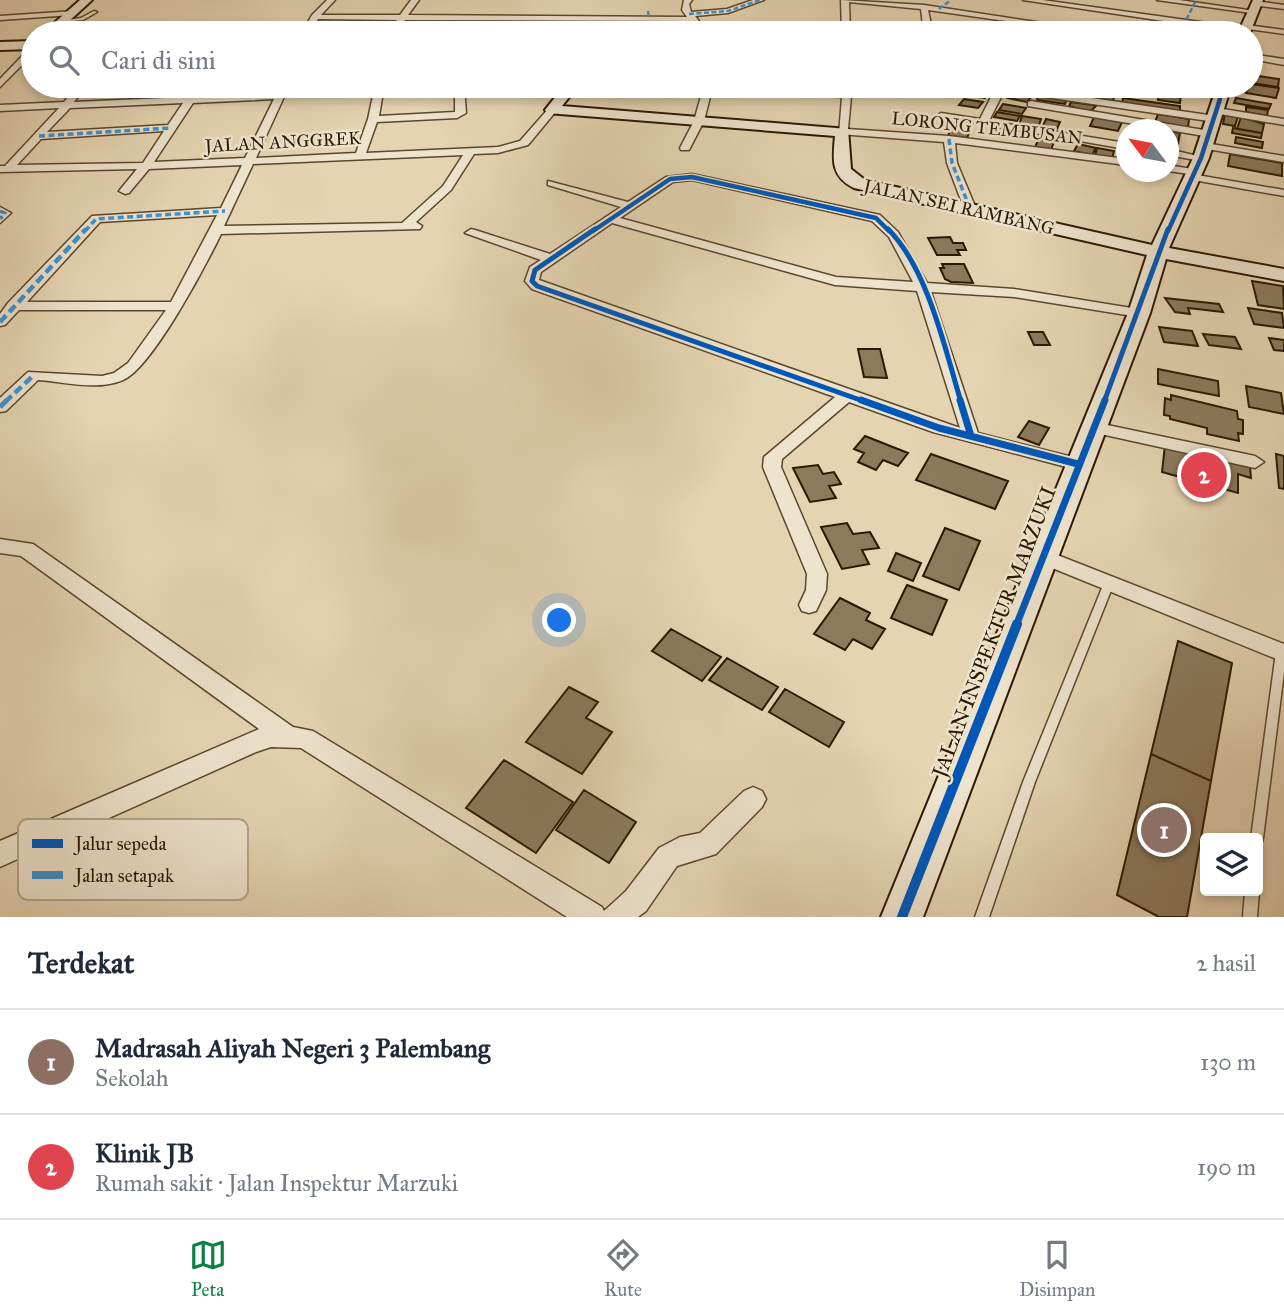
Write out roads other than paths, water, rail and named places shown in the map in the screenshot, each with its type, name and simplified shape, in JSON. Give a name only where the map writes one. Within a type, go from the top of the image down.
[{"type":"street","points":[[63,21],[87,0]]},
{"type":"street","points":[[313,21],[331,0]]},
{"type":"street","points":[[399,21],[415,0]]},
{"type":"street","points":[[688,0],[685,4],[695,21]]},
{"type":"street","points":[[315,17],[691,16],[728,11],[760,0]]},
{"type":"street","points":[[846,21],[846,0],[924,7],[1022,21]]},
{"type":"street","points":[[939,9],[951,0]]},
{"type":"street","points":[[1027,0],[1171,21]]},
{"type":"street","points":[[1161,0],[1284,7]]},
{"type":"street","points":[[1186,21],[1195,2]]},
{"type":"street","points":[[924,7],[926,21]]},
{"type":"street","points":[[0,18],[72,13]]},
{"type":"street","points":[[1263,31],[1284,32]]},
{"type":"street","points":[[0,46],[21,49]]},
{"type":"street","points":[[1263,59],[1284,62]]},
{"type":"street","points":[[0,84],[21,62]]},
{"type":"street","points":[[4,169],[39,136],[72,98]]},
{"type":"street","points":[[0,108],[173,98]]},
{"type":"street","points":[[125,191],[146,166],[190,98]]},
{"type":"street","points":[[0,407],[34,375],[103,381],[120,376],[133,366],[176,306],[280,98]]},
{"type":"street","points":[[360,156],[373,119],[377,98]]},
{"type":"street","points":[[373,119],[457,115],[461,113],[460,98]]},
{"type":"street","points":[[552,110],[562,98]]},
{"type":"street","points":[[685,148],[699,121],[705,98]]},
{"type":"street","points":[[552,110],[843,132],[847,98]]},
{"type":"street","points":[[983,123],[991,98]]},
{"type":"street","points":[[1083,98],[1206,131],[1284,159]]},
{"type":"street","points":[[1031,104],[1206,131],[1284,122]]},
{"type":"street","name":"JALAN ANGGREK","points":[[4,169],[146,166],[508,148],[524,143],[552,110]]},
{"type":"street","points":[[941,116],[1116,144]]},
{"type":"street","points":[[39,136],[172,128]]},
{"type":"street","points":[[1179,146],[1206,131]]},
{"type":"street","points":[[1206,131],[1284,193]]},
{"type":"street","name":"JALAN INSPEKTUR MARZUKI","points":[[902,917],[1139,313],[1158,253],[1206,131]]},
{"type":"street","name":"LORONG TEMBUSAN","points":[[843,132],[949,139],[1116,161]]},
{"type":"street","name":"JALAN SEI RAMBANG","points":[[843,132],[841,169],[848,180],[1158,253]]},
{"type":"street","points":[[949,139],[952,163],[971,211]]},
{"type":"street","points":[[215,230],[411,226],[447,188],[471,151]]},
{"type":"street","points":[[971,436],[923,288],[890,229],[876,218],[684,176],[670,179],[531,276],[537,286],[847,395],[971,436],[1078,464]]},
{"type":"street","points":[[552,183],[630,206]]},
{"type":"street","points":[[0,211],[5,213],[0,219]]},
{"type":"street","points":[[0,322],[96,219],[225,211]]},
{"type":"street","points":[[610,219],[810,276],[866,285],[1014,293],[1139,313]]},
{"type":"street","points":[[471,233],[551,260]]},
{"type":"street","points":[[1158,253],[1284,275]]},
{"type":"street","points":[[13,306],[176,306]]},
{"type":"street","points":[[809,605],[816,590],[817,573],[772,467],[773,457],[847,395]]},
{"type":"street","points":[[1093,427],[1255,462]]},
{"type":"street","points":[[0,546],[26,549],[286,735]]},
{"type":"street","points":[[1042,556],[1282,653]]},
{"type":"street","points":[[79,819],[250,743],[286,735],[305,737],[592,917]]},
{"type":"street","points":[[615,917],[636,901],[668,857],[680,850],[707,845],[753,799]]},
{"type":"street","points":[[0,854],[18,846]]},
{"type":"lane","points":[[69,21],[82,19],[95,12]]},
{"type":"lane","points":[[982,917],[1029,782],[1109,583]]},
{"type":"lane","points":[[1259,833],[1282,653]]},
{"type":"lane","points":[[1250,917],[1252,896]]},
{"type":"place","name":"Klinik JB","points":[[1204,475]]},
{"type":"place","name":"Madrasah Aliyah Negeri 3 Palembang","points":[[1164,830]]}]
